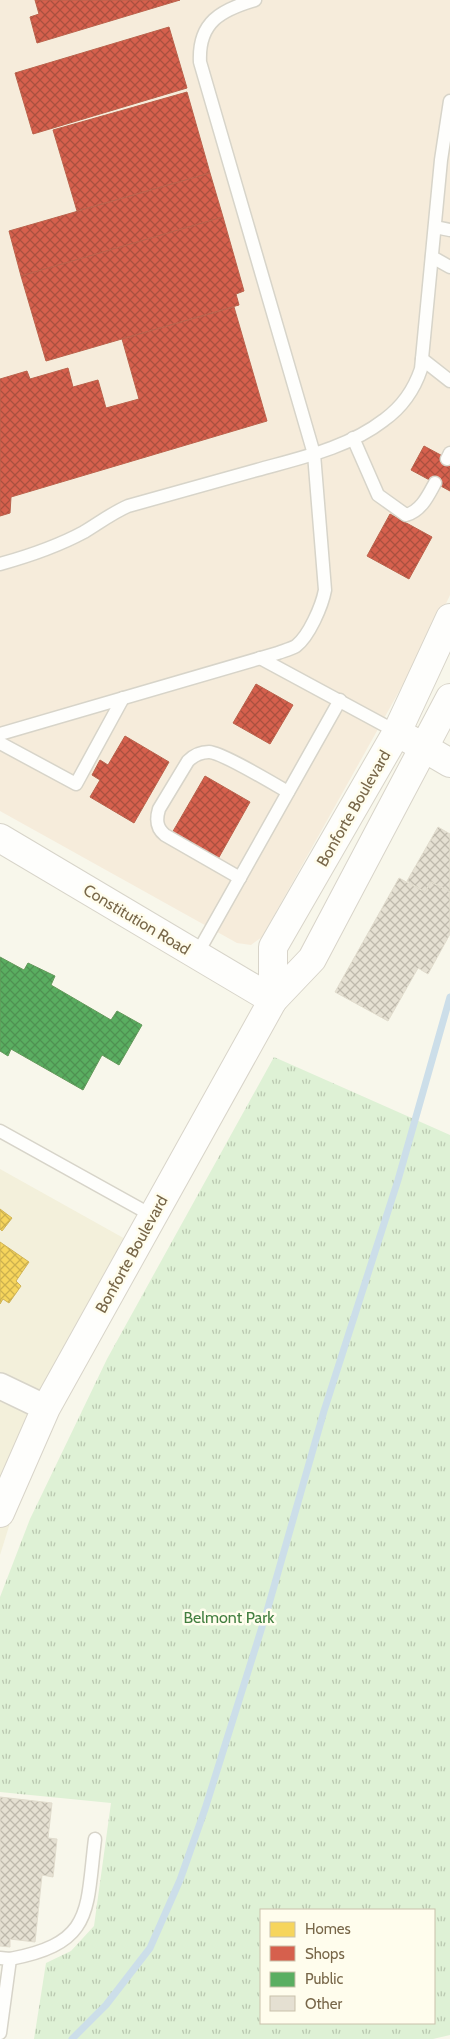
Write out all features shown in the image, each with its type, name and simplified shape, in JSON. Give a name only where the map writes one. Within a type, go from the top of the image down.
[{"type":"main road","name":"Bonforte Boulevard","points":[[273,1000],[273,948],[397,732],[450,618]]},
{"type":"main road","name":"Bonforte Boulevard","points":[[0,1513],[46,1408],[273,1000],[312,959],[450,698]]},
{"type":"main road","points":[[397,732],[450,763]]},
{"type":"main road","name":"Constitution Road","points":[[0,838],[273,1000]]},
{"type":"street","points":[[0,1386],[46,1408]]},
{"type":"lane","points":[[0,734],[296,646],[305,635],[323,603],[325,590],[314,454],[200,62],[199,48],[208,25],[219,15],[233,7],[255,0]]},
{"type":"lane","points":[[0,564],[56,546],[128,506],[314,454],[353,438],[384,421],[402,405],[415,385],[421,369],[435,227],[445,176],[450,101]]},
{"type":"lane","points":[[435,227],[450,230]]},
{"type":"lane","points":[[432,257],[450,267]]},
{"type":"lane","points":[[422,359],[450,381]]},
{"type":"lane","points":[[353,438],[378,494],[406,515],[415,513],[435,483]]},
{"type":"lane","points":[[260,658],[397,732]]},
{"type":"lane","points":[[0,743],[76,784],[123,698]]},
{"type":"lane","points":[[197,954],[340,700]]},
{"type":"lane","points":[[240,878],[165,835],[157,824],[156,816],[159,809],[188,761],[194,756],[209,752],[226,758],[288,792]]},
{"type":"lane","points":[[0,1131],[153,1216]]},
{"type":"lane","points":[[0,2033],[5,1958],[36,1954],[50,1948],[66,1940],[78,1926],[86,1908],[95,1838]]},
{"type":"shaded area","points":[[0,0],[450,0],[450,595],[435,627],[262,937],[251,945],[237,943],[0,811]]},
{"type":"shaded area","points":[[0,1169],[136,1245],[46,1408],[0,1555]]},
{"type":"green space","name":"Belmont Park","points":[[274,1057],[450,1135],[450,2035],[433,2039],[34,2039],[46,1963],[71,1951],[94,1926],[111,1803],[0,1792],[0,1597],[30,1519],[107,1359]]},
{"type":"building: Homes","points":[[0,1209],[12,1218],[2,1231],[0,1229]]},
{"type":"building: Homes","points":[[0,1242],[29,1262],[16,1281],[21,1286],[9,1303],[3,1299],[0,1304]]},
{"type":"building: Shops","points":[[35,0],[180,0],[37,43],[30,17],[39,14]]},
{"type":"building: Shops","points":[[169,27],[187,88],[33,134],[15,73]]},
{"type":"building: Shops","points":[[187,92],[210,173],[77,211],[53,130]]},
{"type":"building: Shops","points":[[210,173],[223,217],[21,276],[9,231]]},
{"type":"building: Shops","points":[[223,217],[244,291],[236,294],[239,305],[46,361],[21,276]]},
{"type":"building: Shops","points":[[234,307],[267,421],[11,497],[10,513],[0,516],[0,379],[27,371],[30,379],[68,368],[73,387],[98,380],[106,408],[139,399],[122,339]]},
{"type":"building: Shops","points":[[424,446],[450,460],[450,491],[411,470]]},
{"type":"building: Shops","points":[[390,514],[432,537],[409,579],[367,556]]},
{"type":"building: Shops","points":[[256,684],[293,705],[270,744],[233,723]]},
{"type":"building: Shops","points":[[125,736],[169,762],[134,823],[90,797],[100,780],[92,775],[100,760],[108,765]]},
{"type":"building: Shops","points":[[205,776],[250,802],[218,859],[172,833]]},
{"type":"building: Public","points":[[0,957],[24,970],[28,963],[55,976],[51,985],[111,1020],[117,1011],[142,1025],[119,1065],[102,1055],[83,1090],[11,1049],[8,1056],[0,1051]]},
{"type":"building: Other","points":[[438,827],[450,834],[450,892],[431,882],[425,892],[407,881]]},
{"type":"building: Other","points":[[399,878],[425,892],[431,882],[450,892],[450,934],[428,974],[418,968],[388,1021],[335,992]]},
{"type":"building: Other","points":[[0,1797],[52,1803],[48,1838],[57,1839],[53,1877],[42,1875],[35,1942],[10,1939],[10,1947],[0,1946]]},
{"type":"waterway","points":[[72,2039],[106,2005],[150,1948],[180,1880],[205,1809],[267,1611],[324,1411],[398,1180],[450,997]]}]
